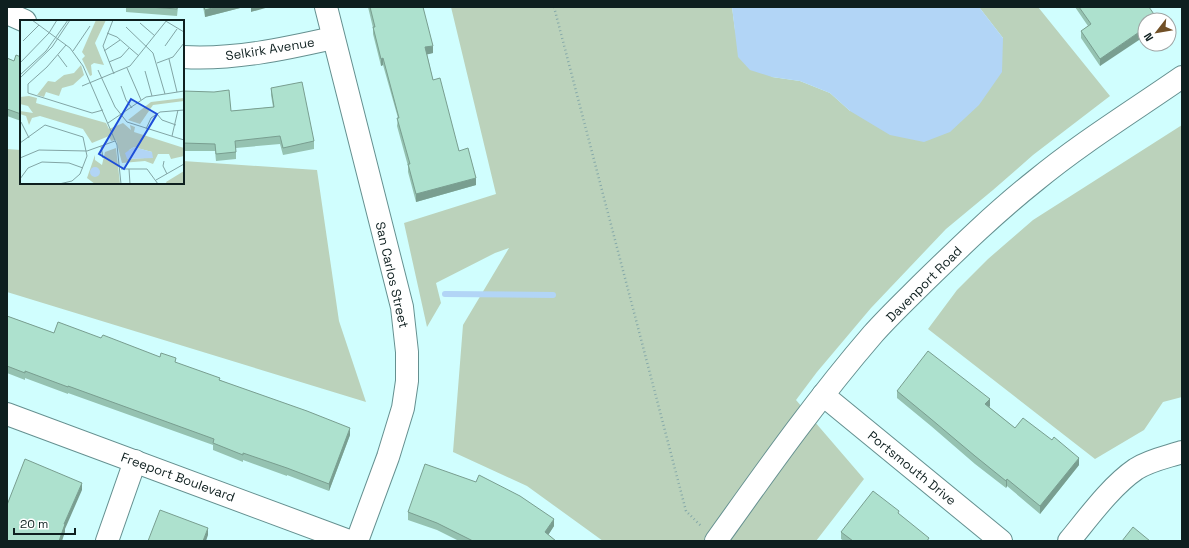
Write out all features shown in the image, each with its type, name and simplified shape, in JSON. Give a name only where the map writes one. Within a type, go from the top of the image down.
[{"type":"street","name":"San Carlos Street","points":[[326,7],[402,307],[407,352],[407,380],[403,408],[388,457],[357,541]]},
{"type":"street","points":[[7,13],[23,20]]},
{"type":"street","name":"Selkirk Avenue","points":[[184,57],[243,56],[290,48],[333,38]]},
{"type":"street","name":"Davenport Road","points":[[710,536],[874,333],[941,265],[987,222],[1036,180],[1066,157],[1182,77]]},
{"type":"street","name":"Portsmouth Drive","points":[[823,395],[1001,541]]},
{"type":"street","name":"Freeport Boulevard","points":[[7,414],[349,541]]},
{"type":"street","points":[[1069,541],[1108,495],[1136,469],[1151,462],[1182,452]]},
{"type":"street","points":[[107,541],[135,461]]},
{"type":"path","points":[[554,7],[686,511],[710,536]]},
{"type":"green space","points":[[451,7],[732,7],[735,30],[772,77],[800,81],[830,93],[850,111],[1003,38],[979,7],[1038,7],[1110,96],[1033,155],[946,229],[871,308],[817,372],[796,400],[864,479],[816,541],[603,541],[527,486],[453,452],[463,325],[509,248],[495,253],[436,283],[441,303],[427,327],[404,223],[496,194]]},
{"type":"green space","points":[[1182,125],[1182,397],[1163,402],[1144,430],[1095,459],[928,329],[957,290],[988,259],[1033,220]]},
{"type":"green space","points":[[7,149],[20,150],[20,184],[184,184],[184,161],[317,170],[339,321],[366,402],[7,292]]},
{"type":"water","points":[[732,7],[979,7],[1003,38],[1002,72],[979,105],[950,132],[924,142],[890,135],[850,111],[830,93],[800,81],[772,77],[750,70],[738,57]]},
{"type":"building","points":[[149,7],[177,7],[177,9]]},
{"type":"building","points":[[204,7],[216,7],[205,10]]},
{"type":"building","points":[[370,7],[423,7],[433,46],[425,47],[433,80],[440,78],[459,151],[468,148],[476,178],[416,194],[408,164],[410,164],[397,118],[399,118],[373,27],[375,27]]},
{"type":"building","points":[[1079,7],[1149,7],[1152,12],[1137,12],[1137,34],[1100,59],[1081,31],[1091,24]]},
{"type":"building","points":[[16,55],[20,57],[20,114],[7,109],[7,58],[14,61]]},
{"type":"building","points":[[302,82],[314,141],[283,148],[280,136],[235,141],[236,152],[216,154],[215,144],[184,143],[184,91],[214,92],[229,90],[231,111],[274,107],[271,88]]},
{"type":"building","points":[[7,316],[54,333],[58,322],[101,338],[103,335],[160,357],[161,353],[176,358],[175,362],[220,378],[219,380],[350,428],[329,484],[243,453],[243,455],[213,443],[214,439],[68,386],[7,366]]},
{"type":"building","points":[[928,351],[990,399],[985,404],[1015,428],[1023,418],[1052,440],[1054,437],[1079,458],[1040,506],[1007,479],[1006,481],[897,391]]},
{"type":"building","points":[[25,459],[82,483],[64,524],[59,541],[7,541],[7,505]]},
{"type":"building","points":[[425,464],[476,482],[479,475],[520,496],[554,519],[545,532],[556,541],[473,541],[437,523],[408,512]]},
{"type":"building","points":[[873,491],[899,511],[898,513],[929,538],[927,541],[853,541],[841,532]]},
{"type":"building","points":[[160,510],[208,528],[203,541],[148,541]]},
{"type":"building","points":[[1133,527],[1150,541],[1122,541]]},
{"type":"waterway","points":[[445,294],[553,295]]}]
